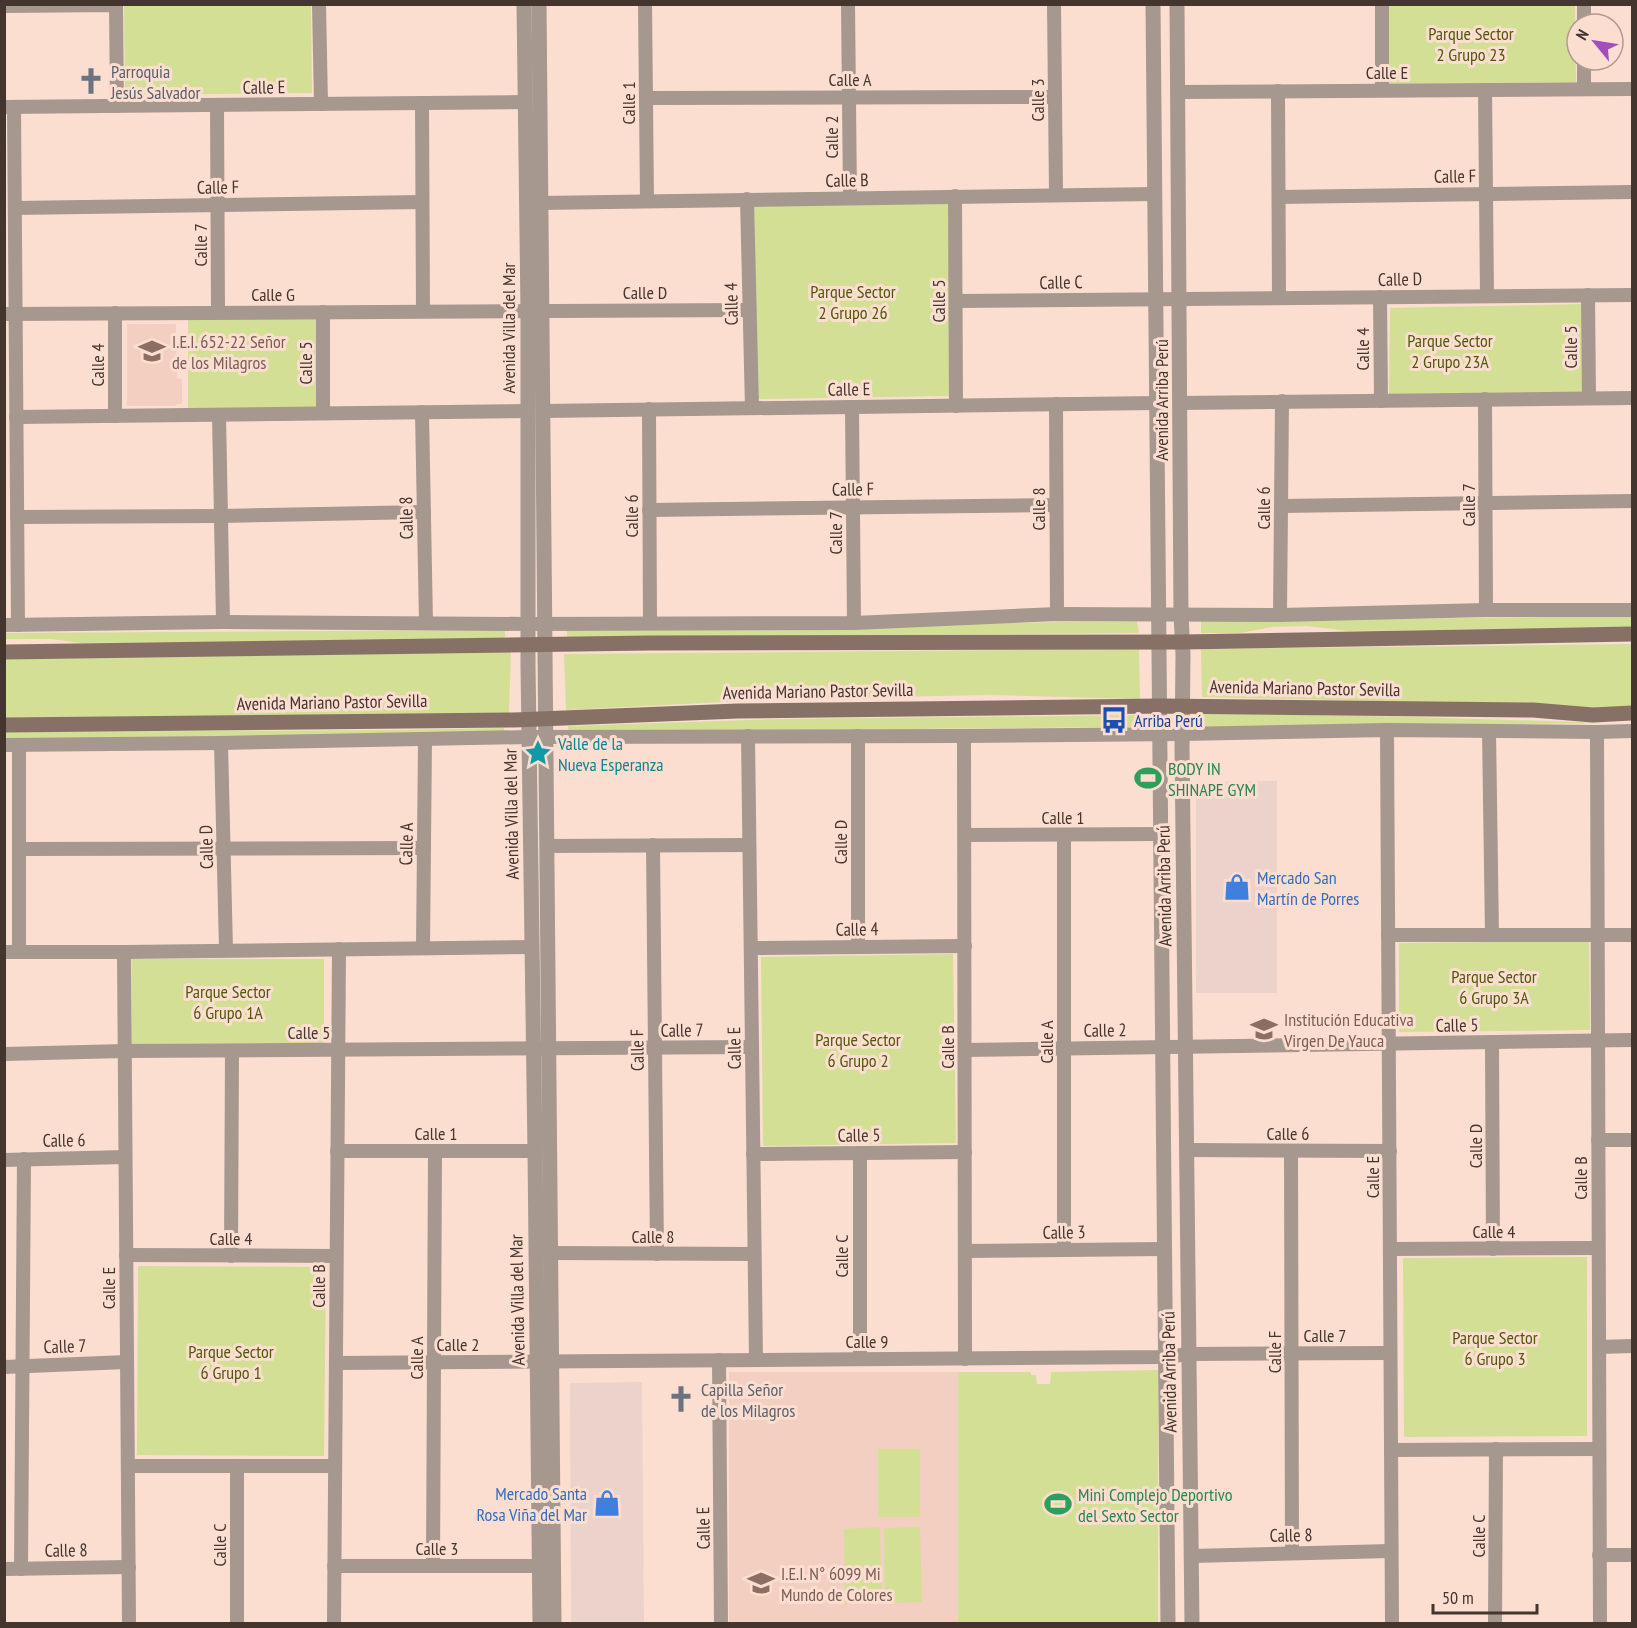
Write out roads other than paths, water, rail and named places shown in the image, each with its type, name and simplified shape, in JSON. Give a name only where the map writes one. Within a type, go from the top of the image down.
[{"type":"main road","points":[[4,652],[651,643],[1182,642],[1632,634]]},
{"type":"main road","name":"Avenida Mariano Pastor Sevilla","points":[[4,725],[545,719],[738,711],[1160,706],[1533,710],[1593,715],[1632,713]]},
{"type":"street","points":[[4,6],[116,4],[117,106]]},
{"type":"street","points":[[319,4],[321,104]]},
{"type":"street","name":"Avenida Villa del Mar","points":[[524,4],[525,102],[535,311]]},
{"type":"street","name":"Avenida Villa del Mar","points":[[539,4],[540,203],[535,311],[535,411],[528,645],[532,947],[541,1049],[550,1253],[539,1566],[540,1623]]},
{"type":"street","name":"Calle 1","points":[[645,4],[647,201]]},
{"type":"street","name":"Calle 2","points":[[848,4],[850,198]]},
{"type":"street","name":"Calle 3","points":[[1054,4],[1056,195]]},
{"type":"street","name":"Avenida Arriba Perú","points":[[1153,4],[1155,194],[1180,403],[1182,734],[1174,1047],[1164,1249],[1168,1623]]},
{"type":"street","name":"Avenida Arriba Perú","points":[[1177,4],[1178,92],[1168,299],[1157,403],[1159,642],[1161,834],[1174,1047],[1187,1150],[1192,1623]]},
{"type":"street","points":[[1382,4],[1382,90]]},
{"type":"street","points":[[1584,72],[1584,89]]},
{"type":"street","name":"Calle E","points":[[1178,92],[1632,89]]},
{"type":"street","points":[[1485,90],[1486,296]]},
{"type":"street","points":[[1278,91],[1279,298]]},
{"type":"street","name":"Calle A","points":[[646,98],[1055,97]]},
{"type":"street","name":"Calle E","points":[[9,107],[525,102]]},
{"type":"street","points":[[422,103],[423,311]]},
{"type":"street","name":"Calle 7","points":[[217,105],[218,312]]},
{"type":"street","points":[[9,107],[15,208],[10,314],[16,417],[17,517],[11,625],[223,622],[854,623],[1057,614],[1280,615],[1486,610],[1632,610]]},
{"type":"street","name":"Calle F","points":[[1279,197],[1632,192]]},
{"type":"street","name":"Calle B","points":[[540,203],[1155,194]]},
{"type":"street","name":"Calle 5","points":[[955,196],[956,406]]},
{"type":"street","name":"Calle 4","points":[[747,199],[752,408]]},
{"type":"street","name":"Calle F","points":[[15,208],[422,202]]},
{"type":"street","name":"Calle 5","points":[[1588,295],[1589,398]]},
{"type":"street","name":"Calle D","points":[[1168,299],[1632,295]]},
{"type":"street","name":"Calle 4","points":[[1380,297],[1381,400]]},
{"type":"street","name":"Calle C","points":[[956,301],[1168,299]]},
{"type":"street","name":"Calle D","points":[[535,311],[749,310]]},
{"type":"street","name":"Calle G","points":[[10,314],[535,311]]},
{"type":"street","name":"Calle 5","points":[[323,312],[323,413]]},
{"type":"street","name":"Calle 4","points":[[115,313],[116,416]]},
{"type":"street","points":[[1180,403],[1632,398]]},
{"type":"street","name":"Calle 7","points":[[1485,399],[1486,610]]},
{"type":"street","name":"Calle 6","points":[[1280,615],[1282,401]]},
{"type":"street","name":"Calle E","points":[[16,417],[1157,403]]},
{"type":"street","name":"Calle 8","points":[[1056,404],[1057,614]]},
{"type":"street","name":"Calle 7","points":[[852,407],[854,623]]},
{"type":"street","name":"Calle 6","points":[[649,409],[650,623]]},
{"type":"street","name":"Avenida Villa del Mar","points":[[535,411],[545,624],[547,846],[536,1151],[554,1623]]},
{"type":"street","name":"Calle 8","points":[[423,412],[426,623]]},
{"type":"street","points":[[219,415],[223,622]]},
{"type":"street","points":[[1281,506],[1632,501]]},
{"type":"street","name":"Calle F","points":[[649,510],[1056,505]]},
{"type":"street","points":[[17,517],[424,512]]},
{"type":"street","points":[[4,745],[529,737],[964,736],[1387,730],[1632,731]]},
{"type":"street","name":"Calle E","points":[[1387,730],[1392,1623]]},
{"type":"street","points":[[1489,731],[1492,934]]},
{"type":"street","name":"Calle B","points":[[1597,732],[1600,1623]]},
{"type":"street","name":"Calle E","points":[[748,736],[756,1360]]},
{"type":"street","name":"Calle D","points":[[858,736],[858,947]]},
{"type":"street","name":"Calle B","points":[[964,736],[965,1359]]},
{"type":"street","name":"Calle A","points":[[423,948],[425,740]]},
{"type":"street","name":"Calle D","points":[[221,743],[226,950]]},
{"type":"street","points":[[19,745],[20,849],[12,951],[124,952],[532,947]]},
{"type":"street","name":"Calle 1","points":[[964,835],[1161,834]]},
{"type":"street","name":"Calle A","points":[[1064,835],[1064,1250]]},
{"type":"street","name":"Calle F","points":[[653,845],[657,1254]]},
{"type":"street","points":[[547,846],[750,845]]},
{"type":"street","points":[[20,849],[424,848]]},
{"type":"street","points":[[1388,935],[1632,934]]},
{"type":"street","name":"Calle 4","points":[[751,948],[964,946]]},
{"type":"street","name":"Calle B","points":[[334,1623],[339,949]]},
{"type":"street","name":"Calle E","points":[[124,952],[129,1623]]},
{"type":"street","name":"Calle 5","points":[[1174,1047],[1632,1041]]},
{"type":"street","name":"Calle D","points":[[1492,1042],[1493,1249]]},
{"type":"street","name":"Calle 7","points":[[541,1049],[752,1047]]},
{"type":"street","name":"Calle 2","points":[[965,1050],[1174,1047]]},
{"type":"street","name":"Calle 5","points":[[4,1054],[124,1051],[541,1049]]},
{"type":"street","points":[[231,1256],[232,1051]]},
{"type":"street","points":[[1598,1140],[1632,1140]]},
{"type":"street","name":"Calle 6","points":[[1187,1150],[1390,1151]]},
{"type":"street","name":"Calle 1","points":[[337,1151],[536,1151]]},
{"type":"street","name":"Calle A","points":[[433,1566],[435,1151]]},
{"type":"street","name":"Calle F","points":[[1292,1151],[1292,1554]]},
{"type":"street","name":"Calle 5","points":[[753,1154],[965,1152]]},
{"type":"street","name":"Calle C","points":[[860,1153],[860,1359]]},
{"type":"street","name":"Calle 6","points":[[4,1160],[125,1157]]},
{"type":"street","points":[[21,1569],[24,1159]]},
{"type":"street","name":"Calle 4","points":[[1390,1249],[1598,1248]]},
{"type":"street","name":"Calle 3","points":[[965,1251],[1164,1249]]},
{"type":"street","name":"Calle 8","points":[[550,1253],[754,1254]]},
{"type":"street","name":"Calle 4","points":[[126,1255],[336,1256]]},
{"type":"street","points":[[1599,1347],[1632,1346]]},
{"type":"street","name":"Calle 7","points":[[1189,1354],[1390,1353]]},
{"type":"street","name":"Calle 9","points":[[545,1361],[1165,1357],[1189,1354]]},
{"type":"street","name":"Calle E","points":[[719,1360],[722,1623]]},
{"type":"street","name":"Calle 2","points":[[336,1363],[545,1361]]},
{"type":"street","name":"Calle 7","points":[[4,1367],[127,1362]]},
{"type":"street","name":"Calle C","points":[[1495,1623],[1496,1449]]},
{"type":"street","points":[[1391,1450],[1599,1449]]},
{"type":"street","points":[[128,1466],[335,1466]]},
{"type":"street","name":"Calle C","points":[[237,1466],[237,1623]]},
{"type":"street","name":"Calle 8","points":[[1191,1556],[1391,1551]]},
{"type":"street","points":[[1599,1555],[1632,1555]]},
{"type":"street","name":"Calle 3","points":[[334,1566],[539,1566]]},
{"type":"street","name":"Calle 8","points":[[4,1569],[129,1567]]},
{"type":"place","name":"Parroquia Jesús Salvador","points":[[91,81]]},
{"type":"place","name":"I.E.I. 652-22 Señor de los Milagros","points":[[152,351]]},
{"type":"place","name":"Arriba Perú","points":[[1114,720]]},
{"type":"place","name":"Valle de la Nueva Esperanza","points":[[538,753]]},
{"type":"place","name":"BODY IN SHINAPE GYM","points":[[1148,778]]},
{"type":"place","name":"Mercado San Martín de Porres","points":[[1237,887]]},
{"type":"place","name":"Institución Educativa Virgen De Yauca","points":[[1264,1029]]},
{"type":"place","name":"Capilla Señor de los Milagros","points":[[681,1399]]},
{"type":"place","name":"Mercado Santa Rosa Viña del Mar","points":[[607,1503]]},
{"type":"place","name":"Mini Complejo Deportivo del Sexto Sector","points":[[1058,1504]]},
{"type":"place","name":"I.E.I. N° 6099 Mi Mundo de Colores","points":[[761,1583]]},
{"type":"park label","name":"Parque Sector 2 Grupo 23","points":[[1471,43]]},
{"type":"park label","name":"Parque Sector 2 Grupo 26","points":[[853,301]]},
{"type":"park label","name":"Parque Sector 2 Grupo 23A","points":[[1450,350]]},
{"type":"park label","name":"Parque Sector 6 Grupo 3A","points":[[1494,986]]},
{"type":"park label","name":"Parque Sector 6 Grupo 1A","points":[[228,1001]]},
{"type":"park label","name":"Parque Sector 6 Grupo 2","points":[[858,1049]]},
{"type":"park label","name":"Parque Sector 6 Grupo 3","points":[[1495,1347]]},
{"type":"park label","name":"Parque Sector 6 Grupo 1","points":[[231,1361]]}]
